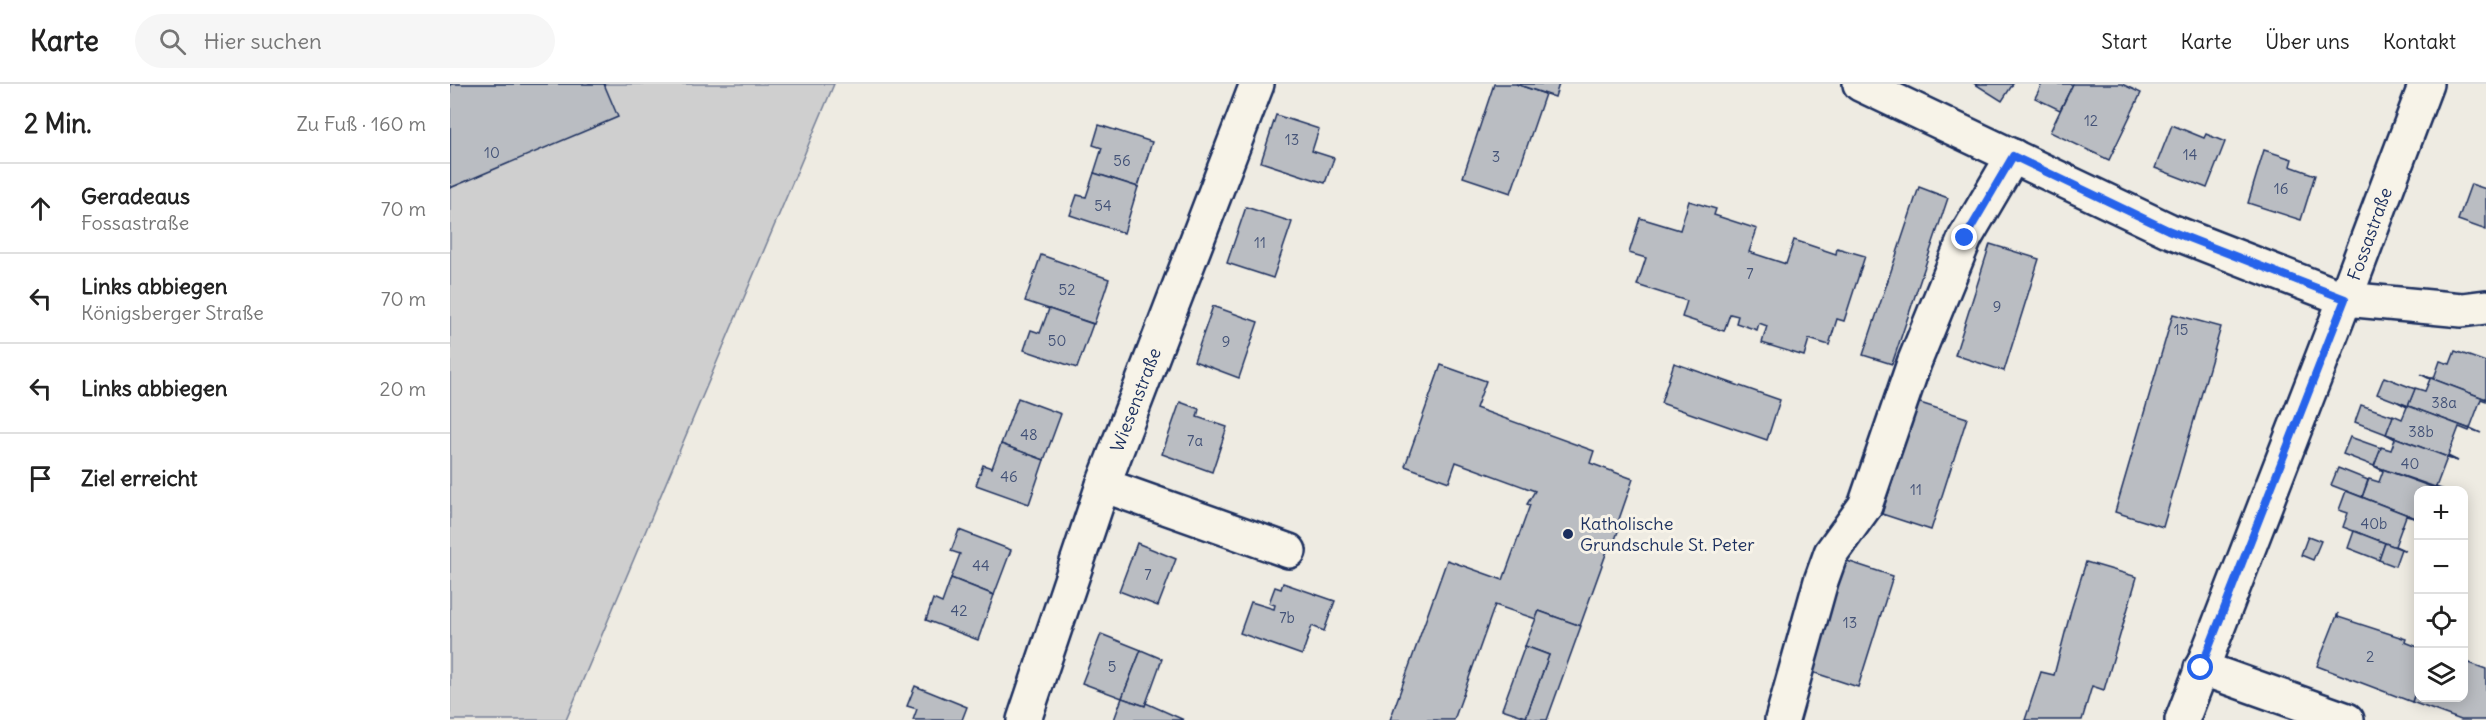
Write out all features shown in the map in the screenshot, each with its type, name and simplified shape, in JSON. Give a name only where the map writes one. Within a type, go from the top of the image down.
[{"type":"street","name":"Wiesenstraße","points":[[1024,720],[1103,485],[1257,84]]},
{"type":"street","points":[[1860,84],[2168,230],[2345,299],[2462,310],[2486,307]]},
{"type":"street","name":"Fossastraße","points":[[2182,720],[2426,84]]},
{"type":"street","points":[[1782,720],[1831,553],[1865,506],[1914,363],[1965,238],[2013,156]]},
{"type":"street","points":[[1103,485],[1289,551]]},
{"type":"street","points":[[2201,668],[2347,720]]},
{"type":"shaded area","points":[[450,84],[834,84],[566,720],[450,720]]},
{"type":"building","points":[[450,84],[604,84],[618,117],[450,188]]},
{"type":"building","points":[[1494,84],[1516,84],[1545,94],[1511,193],[1463,177]]},
{"type":"building","points":[[1516,84],[1559,84],[1555,97]]},
{"type":"building","points":[[1975,84],[2013,84],[2002,101]]},
{"type":"building","points":[[2042,84],[2073,84],[2060,110],[2035,98]]},
{"type":"building","points":[[2073,84],[2122,84],[2141,93],[2109,160],[2050,132]]},
{"type":"building","points":[[1276,115],[1319,129],[1312,151],[1334,158],[1325,183],[1261,162]]},
{"type":"building","points":[[1099,125],[1152,142],[1138,187],[1094,173],[1102,148],[1093,145]]},
{"type":"building","points":[[2172,125],[2204,138],[2206,134],[2225,142],[2207,188],[2155,168]]},
{"type":"building","points":[[2264,150],[2292,159],[2290,166],[2315,175],[2301,220],[2248,203]]},
{"type":"building","points":[[1094,173],[1138,187],[1124,233],[1070,215],[1077,195],[1086,197]]},
{"type":"building","points":[[2471,184],[2486,189],[2486,230],[2458,220]]},
{"type":"building","points":[[1919,187],[1948,198],[1892,364],[1863,355]]},
{"type":"building","points":[[1689,201],[1716,209],[1714,215],[1757,229],[1749,252],[1786,264],[1794,240],[1836,254],[1837,248],[1865,256],[1844,321],[1837,319],[1829,345],[1809,339],[1804,356],[1762,343],[1767,326],[1759,323],[1757,330],[1736,323],[1738,316],[1730,314],[1724,331],[1682,317],[1687,301],[1637,285],[1646,258],[1629,253],[1640,218],[1680,230]]},
{"type":"building","points":[[1246,207],[1292,222],[1273,278],[1227,263]]},
{"type":"building","points":[[1990,244],[2039,259],[2004,371],[1955,355]]},
{"type":"building","points":[[1041,255],[1109,279],[1094,324],[1025,301]]},
{"type":"building","points":[[1213,306],[1258,322],[1239,378],[1194,361]]},
{"type":"building","points":[[1049,309],[1093,324],[1077,368],[1024,350],[1031,330],[1040,333]]},
{"type":"building","points":[[2173,314],[2221,327],[2163,527],[2115,512]]},
{"type":"building","points":[[2455,351],[2486,362],[2486,399],[2430,378],[2434,378],[2440,361],[2450,364]]},
{"type":"building","points":[[1674,363],[1780,400],[1767,440],[1661,403]]},
{"type":"building","name":"Katholische Grundschule St. Peter","points":[[1441,365],[1486,381],[1476,408],[1594,451],[1590,463],[1633,479],[1617,525],[1620,526],[1613,545],[1610,543],[1580,626],[1539,611],[1536,619],[1495,605],[1454,720],[1390,720],[1447,560],[1503,580],[1530,505],[1527,504],[1535,491],[1456,462],[1449,482],[1405,466]]},
{"type":"building","points":[[2420,374],[2486,399],[2486,401],[2481,399],[2470,428],[2481,433],[2408,406],[2415,388],[2425,391],[2430,379]]},
{"type":"building","points":[[2384,377],[2415,389],[2408,406],[2377,394]]},
{"type":"building","points":[[1018,398],[1061,414],[1044,460],[1001,444]]},
{"type":"building","points":[[1180,402],[1199,409],[1197,417],[1227,427],[1212,472],[1162,454]]},
{"type":"building","points":[[1917,402],[1967,418],[1931,530],[1882,514]]},
{"type":"building","points":[[2398,402],[2470,429],[2469,431],[2459,427],[2448,456],[2458,461],[2386,434],[2393,415],[2402,419],[2407,407]]},
{"type":"building","points":[[2361,405],[2393,416],[2386,434],[2355,422]]},
{"type":"building","points":[[2386,434],[2458,461],[2447,458],[2436,486],[2374,466],[2381,447],[2391,450],[2395,439]]},
{"type":"building","points":[[2350,437],[2381,448],[2374,466],[2343,454]]},
{"type":"building","points":[[1001,444],[1044,460],[1029,504],[976,485],[983,465],[992,468]]},
{"type":"building","points":[[2374,466],[2429,486],[2414,486],[2414,517],[2362,497],[2369,479],[2379,482],[2383,471]]},
{"type":"building","points":[[2338,468],[2368,480],[2362,497],[2331,485]]},
{"type":"building","points":[[2346,491],[2414,517],[2406,516],[2395,546],[2406,551],[2343,527],[2348,513],[2339,510]]},
{"type":"building","points":[[959,530],[1011,550],[994,595],[951,578],[960,554],[951,551]]},
{"type":"building","points":[[2354,531],[2385,543],[2379,560],[2348,548]]},
{"type":"building","points":[[2308,536],[2321,541],[2313,560],[2301,555]]},
{"type":"building","points":[[1137,543],[1176,559],[1158,606],[1119,591]]},
{"type":"building","points":[[2385,543],[2401,549],[2395,566],[2379,560]]},
{"type":"building","points":[[1844,560],[1893,576],[1858,687],[1809,671]]},
{"type":"building","points":[[2086,562],[2137,577],[2104,690],[2092,686],[2082,720],[2025,720],[2041,672],[2054,675]]},
{"type":"building","points":[[951,578],[994,595],[978,640],[926,620],[933,599],[942,603]]},
{"type":"building","points":[[1283,583],[1335,601],[1324,631],[1312,626],[1302,655],[1240,633],[1251,602],[1274,609],[1275,605],[1269,603],[1275,587],[1281,589]]},
{"type":"building","points":[[1539,611],[1581,626],[1547,720],[1534,720],[1526,717],[1549,655],[1525,646]]},
{"type":"building","points":[[2338,613],[2338,617],[2406,639],[2405,642],[2414,645],[2414,696],[2412,702],[2317,666]]},
{"type":"building","points":[[1101,634],[1141,650],[1122,698],[1082,683]]},
{"type":"building","points":[[1525,646],[1549,655],[1526,717],[1502,709]]},
{"type":"building","points":[[1141,650],[1162,659],[1145,706],[1122,698]]},
{"type":"building","points":[[2468,662],[2486,669],[2486,720],[2461,720],[2412,702],[2414,696],[2414,702],[2468,702]]},
{"type":"building","points":[[915,686],[967,707],[962,720],[913,720],[917,709],[907,706]]},
{"type":"building","points":[[1122,698],[1145,706],[1146,703],[1184,720],[1114,720]]},
{"type":"place","name":"Katholische Grundschule St. Peter","points":[[1568,534]]},
{"type":"route","points":[[1965,238],[2013,156],[2168,230],[2345,299],[2201,668]]}]
